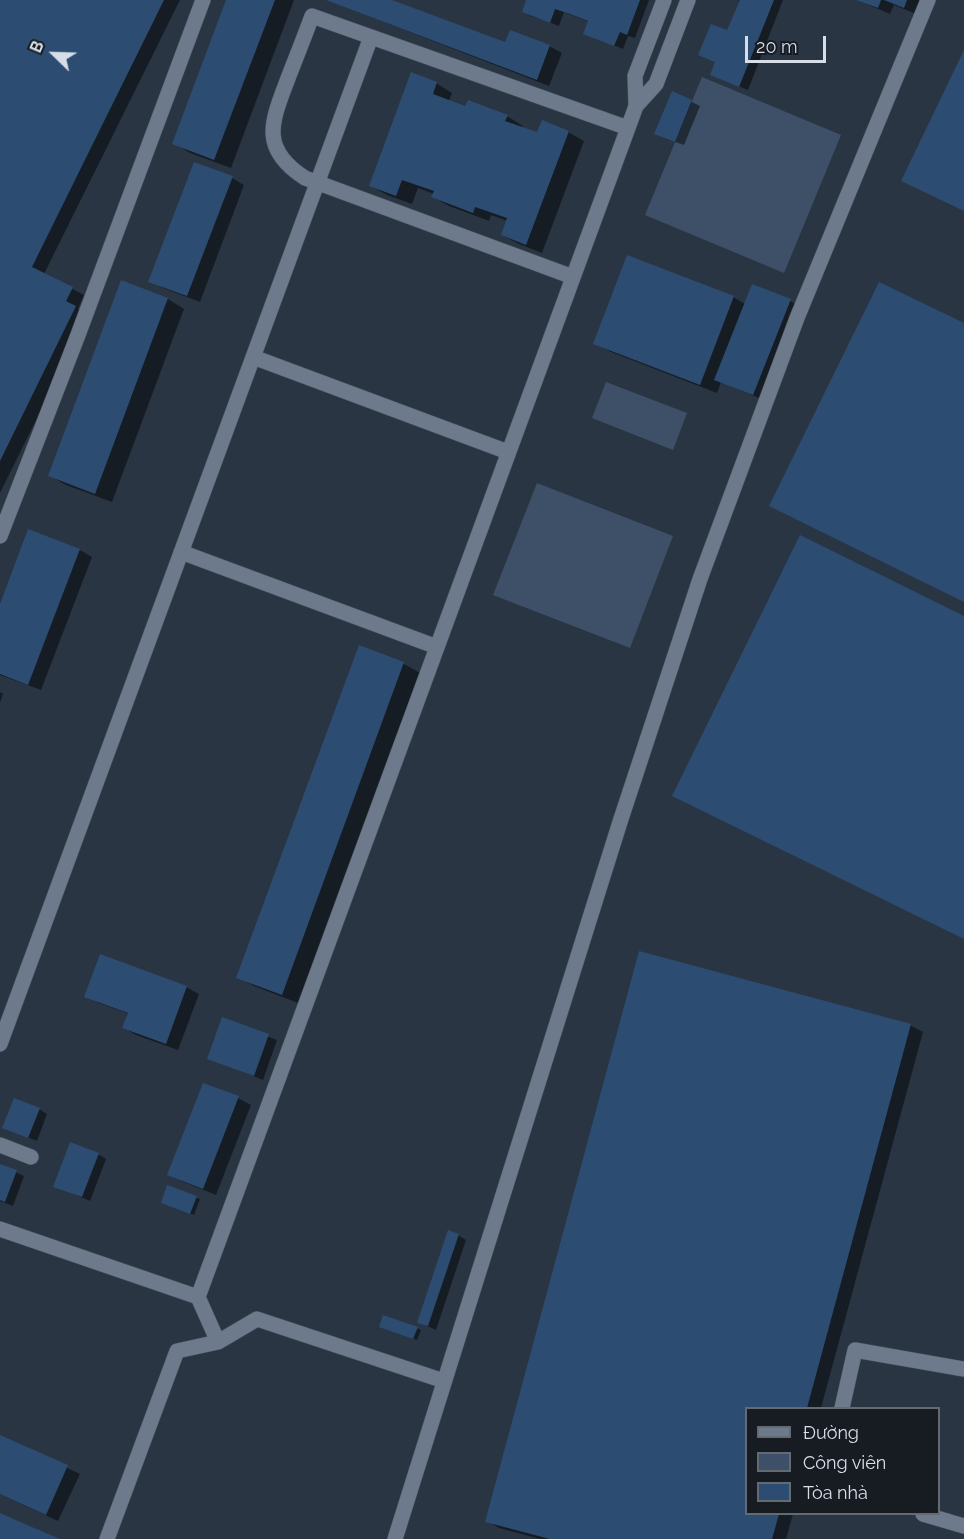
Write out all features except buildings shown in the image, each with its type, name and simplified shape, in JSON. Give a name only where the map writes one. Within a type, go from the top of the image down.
[{"type":"lane","points":[[0,536],[203,0]]},
{"type":"lane","points":[[218,1342],[198,1297],[636,106],[635,76],[664,0]]},
{"type":"lane","points":[[636,106],[656,84],[688,0]]},
{"type":"lane","points":[[396,1539],[620,822],[700,579],[797,318],[928,0]]},
{"type":"lane","points":[[573,277],[299,174],[284,161],[273,137],[274,116],[312,16],[628,128]]},
{"type":"lane","points":[[0,1044],[372,37]]},
{"type":"lane","points":[[254,357],[508,452]]},
{"type":"lane","points":[[181,552],[437,647]]},
{"type":"lane","points":[[0,1145],[31,1157]]},
{"type":"lane","points":[[0,1229],[198,1297]]},
{"type":"lane","points":[[107,1539],[177,1351],[218,1342],[257,1319],[444,1381]]},
{"type":"lane","points":[[842,1407],[855,1350],[964,1369]]},
{"type":"lane","points":[[926,1515],[964,1526]]},
{"type":"green space","points":[[702,77],[841,135],[784,273],[645,215]]},
{"type":"green space","points":[[606,382],[687,413],[673,450],[592,418]]},
{"type":"green space","points":[[537,483],[673,536],[630,648],[493,595]]}]
